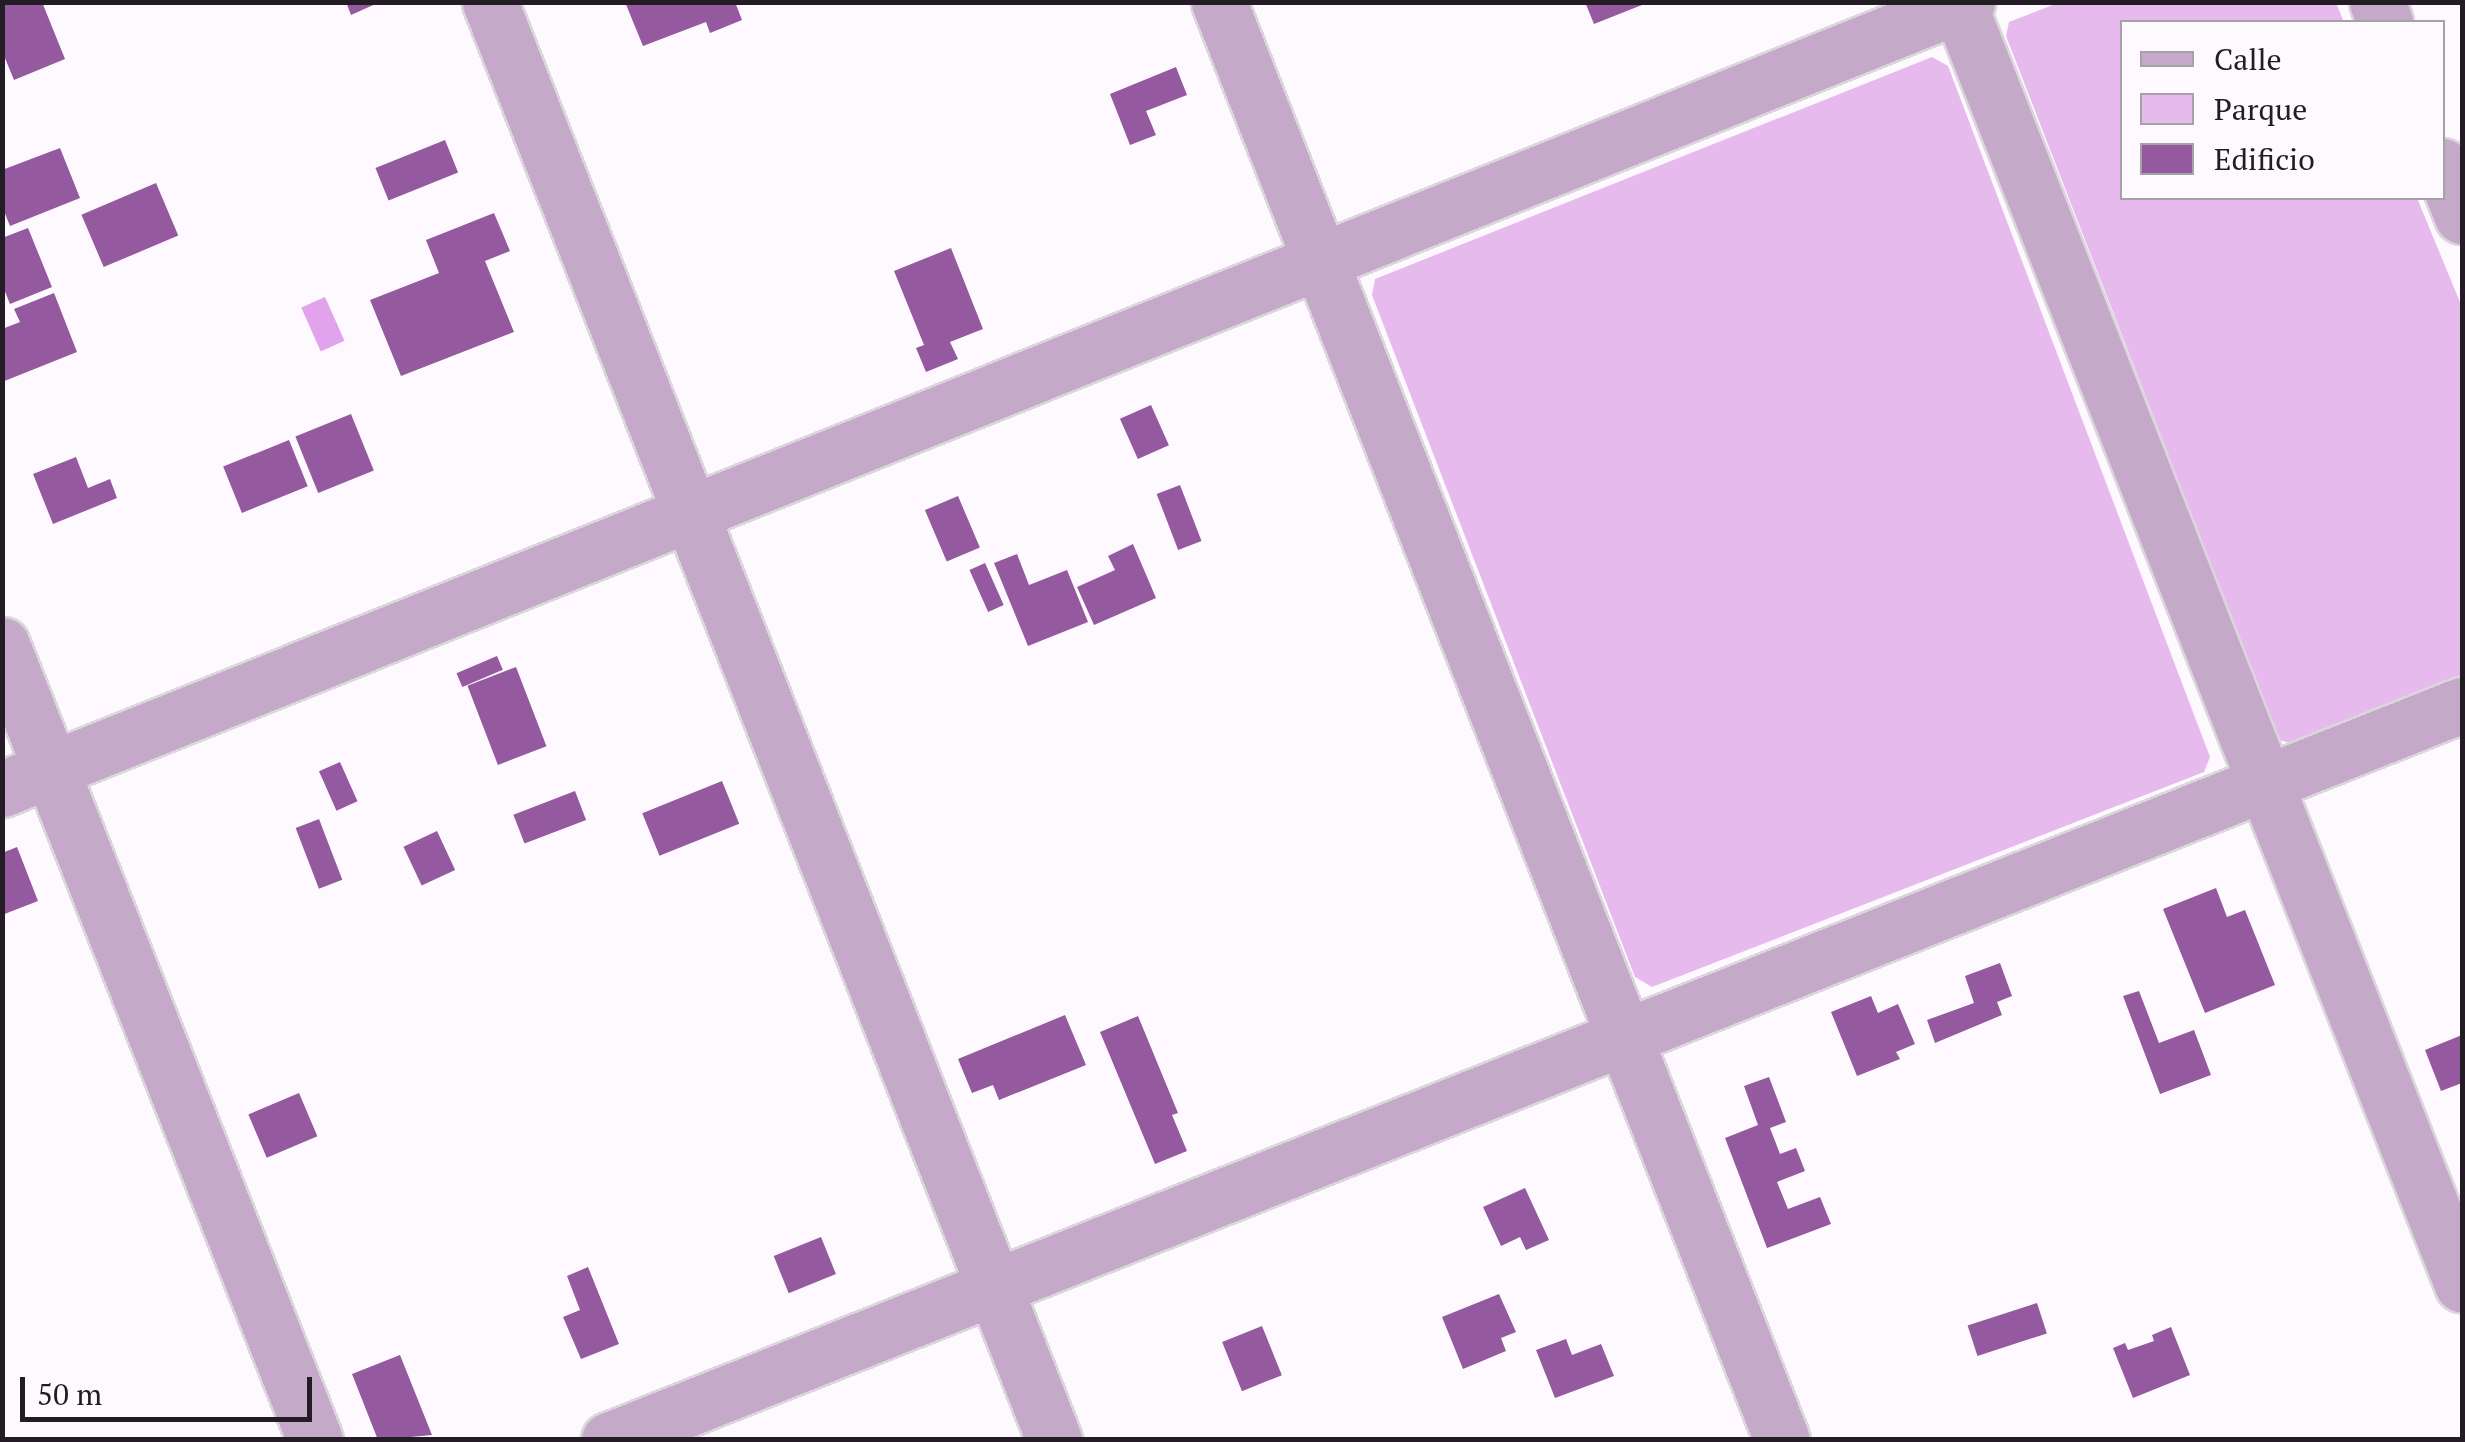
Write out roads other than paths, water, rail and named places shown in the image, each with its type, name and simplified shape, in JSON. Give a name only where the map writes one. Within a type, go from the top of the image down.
[{"type":"street","points":[[490,2],[1054,1440]]},
{"type":"street","points":[[1218,2],[1782,1440]]},
{"type":"street","points":[[27,779],[1961,4],[2462,1284]]},
{"type":"street","points":[[2445,174],[2462,216]]},
{"type":"street","points":[[2,644],[27,779],[316,1440]]},
{"type":"street","points":[[609,1440],[2462,706]]}]
